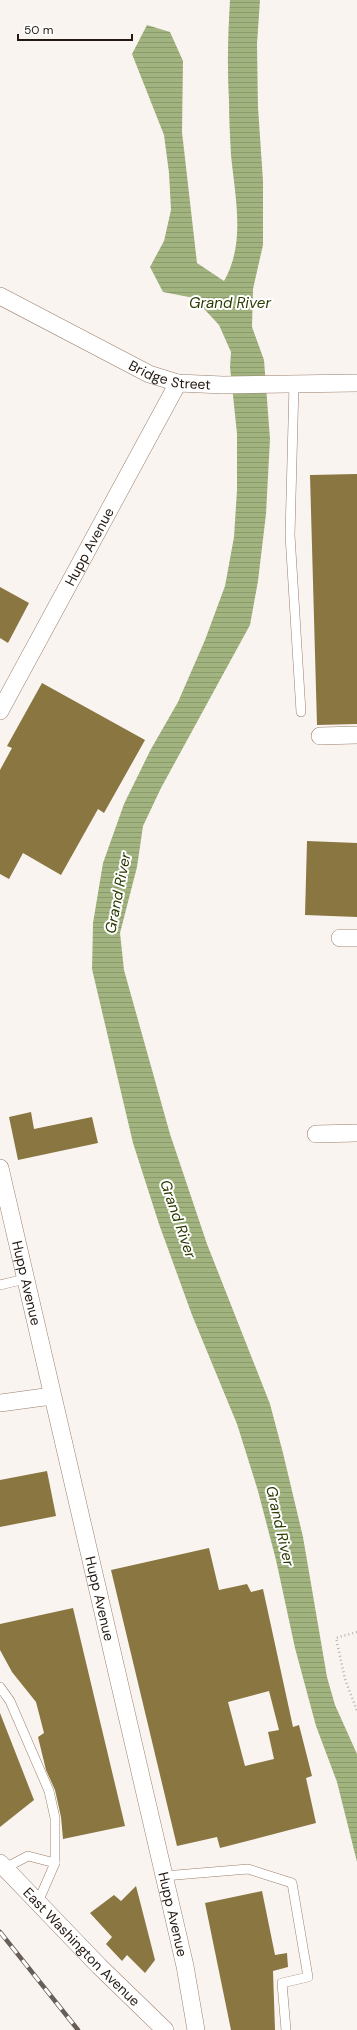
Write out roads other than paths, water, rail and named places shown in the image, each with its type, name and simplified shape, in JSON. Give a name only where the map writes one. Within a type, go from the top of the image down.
[{"type":"street","name":"Bridge Street","points":[[0,296],[149,374],[178,383],[222,385],[357,383]]},
{"type":"street","name":"Hupp Avenue","points":[[0,711],[178,383]]},
{"type":"street","points":[[320,736],[357,735]]},
{"type":"street","points":[[316,1134],[357,1133]]},
{"type":"street","name":"Hupp Avenue","points":[[0,1168],[164,1876],[184,1966],[196,2030]]},
{"type":"street","points":[[0,1403],[52,1396]]},
{"type":"street","name":"East Washington Avenue","points":[[3,1866],[99,1966],[165,2030]]},
{"type":"lane","points":[[288,384],[290,535],[300,712]]},
{"type":"lane","points":[[0,1284],[25,1279]]},
{"type":"lane","points":[[0,1687],[10,1701],[49,1791],[55,1818],[55,1863],[38,1902]]},
{"type":"lane","points":[[3,1866],[28,1856],[55,1863]]},
{"type":"lane","points":[[164,1876],[248,1869],[292,1883],[308,1977],[282,1983],[286,2030]]},
{"type":"water","name":"Grand River","points":[[230,0],[260,0],[257,44],[258,107],[263,181],[263,245],[253,289],[252,327],[264,360],[270,439],[266,514],[258,581],[250,625],[161,788],[143,826],[137,867],[120,933],[124,970],[170,1134],[207,1244],[270,1404],[283,1453],[303,1537],[327,1677],[335,1705],[357,1754],[357,1862],[337,1782],[316,1726],[295,1648],[276,1560],[258,1491],[237,1424],[192,1315],[159,1224],[133,1143],[92,969],[93,923],[103,863],[124,804],[151,749],[178,702],[205,640],[225,586],[234,537],[237,490],[237,434],[230,367],[231,352],[219,325],[194,298],[163,292],[150,267],[164,241],[171,210],[169,173],[164,135],[132,54],[147,25],[170,32],[183,61],[182,132],[197,263],[224,281],[231,266],[237,236],[228,88]]},
{"type":"railway","points":[[0,1932],[78,2030]]}]
